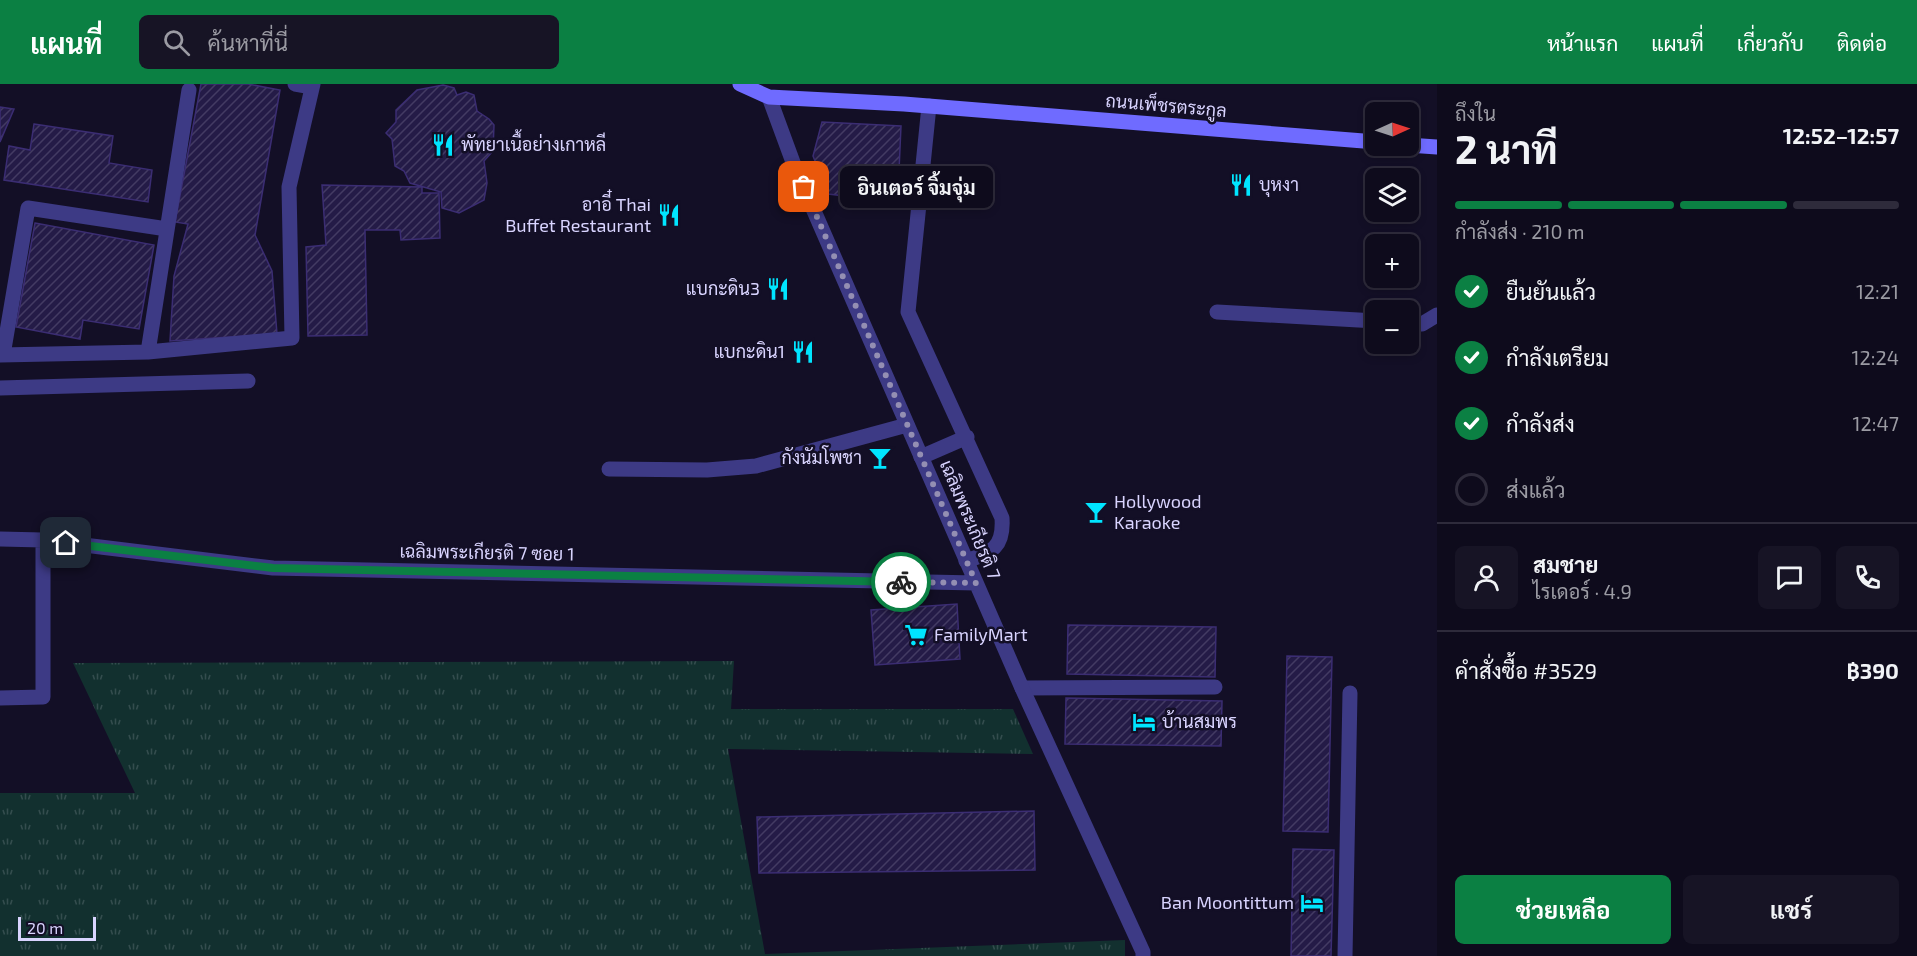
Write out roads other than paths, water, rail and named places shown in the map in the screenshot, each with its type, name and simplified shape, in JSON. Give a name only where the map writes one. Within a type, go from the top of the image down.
[{"type":"street","points":[[167,229],[28,208],[2,355],[148,352],[292,338],[289,187],[313,86],[295,84]]},
{"type":"street","name":"ถนนเพ็ชรตระกูล","points":[[740,84],[769,97],[929,106],[1365,141]]},
{"type":"street","points":[[148,352],[189,90]]},
{"type":"street","name":"เฉลิมพระเกียรติ 7","points":[[769,97],[794,165],[966,561],[1022,688],[1147,955]]},
{"type":"street","points":[[929,106],[908,312],[1002,518],[1003,534],[998,545],[966,561]]},
{"type":"street","points":[[1419,146],[1437,147]]},
{"type":"street","points":[[1217,312],[1365,320]]},
{"type":"street","points":[[1419,324],[1437,315]]},
{"type":"street","points":[[0,388],[248,381]]},
{"type":"street","points":[[609,469],[707,471],[756,466],[907,425]]},
{"type":"street","points":[[921,457],[967,437]]},
{"type":"street","name":"เฉลิมพระเกียรติ 7 ซอย 1","points":[[0,539],[44,540],[273,568],[976,583]]},
{"type":"street","points":[[0,698],[44,697],[44,540]]},
{"type":"street","points":[[1022,688],[1215,687]]},
{"type":"street","points":[[1345,956],[1350,693]]},
{"type":"place","name":"พัทยาเนื้อย่างเกาหลี","points":[[443,145]]},
{"type":"place","name":"บุหงา","points":[[1241,185]]},
{"type":"place","name":"อินเตอร์ จิ้มจุ่ม","points":[[804,187]]},
{"type":"place","name":"อาอี๋ Thai Buffet Restaurant","points":[[669,215]]},
{"type":"place","name":"แบกะดิน3","points":[[778,289]]},
{"type":"place","name":"แบกะดิน1","points":[[803,352]]},
{"type":"place","name":"กังนัมโพชา","points":[[880,458]]},
{"type":"place","name":"Hollywood Karaoke","points":[[1096,512]]},
{"type":"place","name":"FamilyMart","points":[[916,635]]},
{"type":"place","name":"บ้านสมพร","points":[[1144,722]]},
{"type":"place","name":"Ban Moontittum","points":[[1312,903]]}]
